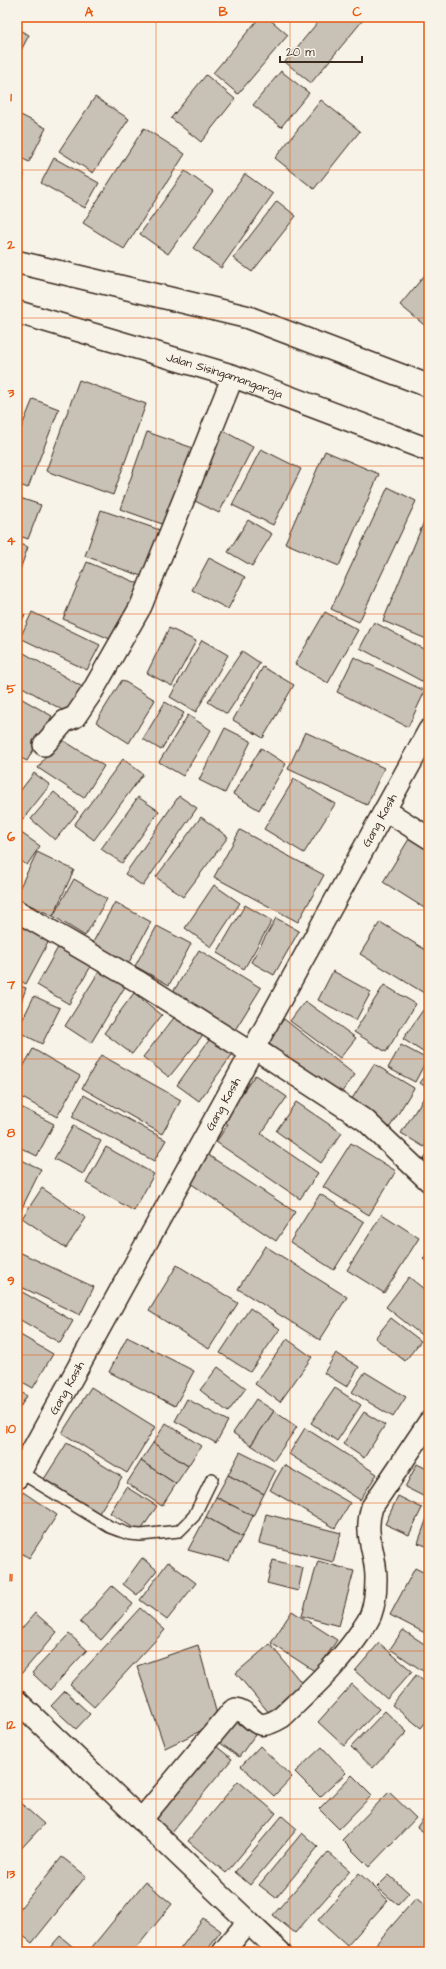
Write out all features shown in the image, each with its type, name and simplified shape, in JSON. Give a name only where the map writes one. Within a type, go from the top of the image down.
[{"type":"main road","points":[[17,262],[247,317],[429,386]]},
{"type":"main road","name":"Jalan Sisingamangaraja","points":[[17,312],[233,376],[429,450]]},
{"type":"street","points":[[44,745],[65,722],[75,717],[96,685],[141,606],[233,376]]},
{"type":"street","name":"Gang Kasih","points":[[19,1475],[429,730]]},
{"type":"street","points":[[385,810],[429,838]]},
{"type":"street","points":[[17,911],[137,981],[366,1121],[429,1181]]},
{"type":"street","points":[[142,1820],[232,1712],[236,1709],[239,1710],[254,1722],[264,1725],[275,1721],[322,1679],[353,1644],[371,1615],[376,1591],[376,1567],[368,1536],[368,1520],[372,1507],[429,1422]]},
{"type":"street","points":[[17,1701],[280,1952]]},
{"type":"street","points":[[223,1952],[248,1922]]},
{"type":"lane","points":[[19,1475],[110,1527],[129,1534],[141,1535],[179,1531],[194,1516],[212,1479]]},
{"type":"building","points":[[260,17],[267,17],[288,35],[238,94],[213,73]]},
{"type":"building","points":[[322,17],[360,17],[363,20],[311,83],[285,62]]},
{"type":"building","points":[[17,29],[29,35],[17,58]]},
{"type":"building","points":[[281,71],[309,93],[281,127],[253,105]]},
{"type":"building","points":[[206,75],[235,99],[201,142],[171,118]]},
{"type":"building","points":[[95,97],[129,119],[93,173],[59,151]]},
{"type":"building","points":[[321,100],[360,131],[314,189],[275,158]]},
{"type":"building","points":[[17,113],[46,128],[29,162],[17,156]]},
{"type":"building","points":[[144,128],[185,154],[124,249],[83,223]]},
{"type":"building","points":[[54,158],[99,183],[85,208],[41,183]]},
{"type":"building","points":[[185,171],[213,191],[168,254],[140,234]]},
{"type":"building","points":[[17,173],[24,174],[17,228]]},
{"type":"building","points":[[245,174],[273,194],[221,268],[193,248]]},
{"type":"building","points":[[277,201],[296,216],[252,272],[233,258]]},
{"type":"building","points":[[429,270],[429,329],[400,305]]},
{"type":"building","points":[[79,380],[146,404],[113,495],[46,471]]},
{"type":"building","points":[[33,399],[59,409],[28,488],[17,484],[17,438]]},
{"type":"building","points":[[220,429],[253,447],[219,513],[185,496]]},
{"type":"building","points":[[147,432],[193,448],[165,525],[120,509]]},
{"type":"building","points":[[261,449],[301,469],[273,525],[232,505]]},
{"type":"building","points":[[325,451],[379,474],[339,566],[285,543]]},
{"type":"building","points":[[388,487],[416,501],[359,622],[331,609]]},
{"type":"building","points":[[17,497],[41,505],[28,539],[17,535]]},
{"type":"building","points":[[101,510],[160,530],[144,577],[85,556]]},
{"type":"building","points":[[425,519],[429,520],[429,640],[383,621]]},
{"type":"building","points":[[248,520],[272,534],[252,566],[228,552]]},
{"type":"building","points":[[17,543],[28,547],[17,578]]},
{"type":"building","points":[[209,558],[245,577],[228,609],[192,590]]},
{"type":"building","points":[[87,562],[142,585],[117,642],[63,619]]},
{"type":"building","points":[[17,611],[25,615],[17,628]]},
{"type":"building","points":[[32,612],[100,645],[87,670],[20,638]]},
{"type":"building","points":[[325,612],[358,630],[328,683],[295,664]]},
{"type":"building","points":[[374,622],[429,652],[429,685],[360,648]]},
{"type":"building","points":[[169,628],[196,641],[172,686],[147,673]]},
{"type":"building","points":[[202,640],[228,655],[196,712],[170,697]]},
{"type":"building","points":[[17,649],[86,689],[71,715],[17,684]]},
{"type":"building","points":[[242,651],[260,663],[227,714],[208,702]]},
{"type":"building","points":[[354,657],[425,691],[408,727],[337,692]]},
{"type":"building","points":[[263,667],[294,685],[263,738],[233,720]]},
{"type":"building","points":[[122,680],[155,700],[129,743],[96,722]]},
{"type":"building","points":[[17,696],[52,716],[27,761],[17,756]]},
{"type":"building","points":[[165,702],[184,713],[161,750],[143,739]]},
{"type":"building","points":[[188,715],[211,730],[183,776],[159,762]]},
{"type":"building","points":[[225,728],[251,741],[225,793],[199,780]]},
{"type":"building","points":[[305,732],[384,768],[367,805],[288,769]]},
{"type":"building","points":[[58,737],[104,766],[84,798],[38,768]]},
{"type":"building","points":[[261,748],[286,764],[259,810],[233,794]]},
{"type":"building","points":[[123,759],[143,774],[94,840],[74,825]]},
{"type":"building","points":[[34,773],[50,785],[19,824],[17,822],[17,795]]},
{"type":"building","points":[[294,779],[335,804],[304,853],[264,829]]},
{"type":"building","points":[[54,792],[78,812],[55,840],[31,819]]},
{"type":"building","points":[[179,796],[197,808],[143,886],[125,874]]},
{"type":"building","points":[[138,797],[159,811],[122,863],[101,849]]},
{"type":"building","points":[[201,817],[228,837],[183,897],[156,877]]},
{"type":"building","points":[[17,830],[40,846],[27,865],[17,859]]},
{"type":"building","points":[[240,830],[324,875],[298,922],[214,877]]},
{"type":"building","points":[[412,834],[429,845],[429,911],[383,882]]},
{"type":"building","points":[[37,852],[74,870],[53,916],[17,899],[17,893]]},
{"type":"building","points":[[74,879],[107,899],[85,936],[53,916]]},
{"type":"building","points":[[214,885],[240,903],[211,947],[185,928]]},
{"type":"building","points":[[115,902],[151,922],[128,964],[92,944]]},
{"type":"building","points":[[245,905],[272,921],[244,969],[217,953]]},
{"type":"building","points":[[276,918],[299,931],[274,975],[251,962]]},
{"type":"building","points":[[23,920],[52,935],[26,984],[17,979],[17,931]]},
{"type":"building","points":[[380,922],[429,952],[429,996],[360,954]]},
{"type":"building","points":[[157,926],[191,944],[169,985],[135,966]]},
{"type":"building","points":[[61,942],[94,961],[69,1004],[37,985]]},
{"type":"building","points":[[199,950],[261,988],[235,1030],[173,992]]},
{"type":"building","points":[[100,970],[126,985],[91,1043],[65,1026]]},
{"type":"building","points":[[333,971],[371,992],[356,1020],[318,1000]]},
{"type":"building","points":[[17,985],[26,988],[17,1014]]},
{"type":"building","points":[[384,985],[416,1004],[386,1052],[354,1032]]},
{"type":"building","points":[[134,993],[162,1015],[132,1054],[104,1033]]},
{"type":"building","points":[[34,996],[60,1008],[42,1044],[17,1031]]},
{"type":"building","points":[[305,1001],[356,1038],[340,1058],[290,1021]]},
{"type":"building","points":[[423,1010],[429,1014],[429,1056],[403,1039]]},
{"type":"building","points":[[177,1014],[203,1035],[169,1077],[143,1057]]},
{"type":"building","points":[[284,1019],[355,1075],[337,1098],[267,1042]]},
{"type":"building","points":[[212,1036],[234,1052],[199,1101],[177,1085]]},
{"type":"building","points":[[401,1045],[427,1059],[415,1082],[388,1068]]},
{"type":"building","points":[[33,1049],[80,1076],[57,1117],[17,1095],[17,1078]]},
{"type":"building","points":[[101,1055],[181,1100],[162,1134],[82,1088]]},
{"type":"building","points":[[374,1064],[414,1088],[388,1130],[348,1105]]},
{"type":"building","points":[[429,1071],[429,1089],[420,1083]]},
{"type":"building","points":[[255,1075],[287,1097],[261,1134],[318,1173],[300,1199],[216,1142],[228,1124],[223,1121]]},
{"type":"building","points":[[84,1095],[166,1140],[154,1161],[72,1117]]},
{"type":"building","points":[[425,1096],[429,1099],[429,1139],[424,1147],[401,1133]]},
{"type":"building","points":[[296,1102],[342,1133],[321,1163],[276,1131]]},
{"type":"building","points":[[17,1105],[54,1124],[37,1156],[17,1146]]},
{"type":"building","points":[[73,1126],[101,1141],[83,1174],[54,1159]]},
{"type":"building","points":[[351,1143],[396,1171],[369,1215],[323,1187]]},
{"type":"building","points":[[106,1147],[154,1174],[134,1211],[86,1183]]},
{"type":"building","points":[[429,1152],[429,1175],[418,1168]]},
{"type":"building","points":[[205,1153],[295,1212],[276,1241],[187,1181]]},
{"type":"building","points":[[17,1158],[41,1169],[17,1218]]},
{"type":"building","points":[[42,1188],[86,1218],[66,1248],[22,1218]]},
{"type":"building","points":[[320,1194],[364,1222],[334,1270],[290,1242]]},
{"type":"building","points":[[382,1214],[419,1238],[384,1293],[347,1270]]},
{"type":"building","points":[[265,1246],[347,1297],[320,1340],[238,1289]]},
{"type":"building","points":[[17,1251],[94,1287],[80,1315],[17,1285]]},
{"type":"building","points":[[429,1251],[429,1263],[423,1259]]},
{"type":"building","points":[[177,1265],[238,1303],[209,1349],[149,1311]]},
{"type":"building","points":[[409,1277],[429,1293],[429,1341],[386,1307]]},
{"type":"building","points":[[17,1289],[73,1321],[60,1343],[17,1318]]},
{"type":"building","points":[[250,1308],[280,1329],[250,1372],[220,1353]]},
{"type":"building","points":[[391,1318],[421,1341],[405,1361],[375,1338]]},
{"type":"building","points":[[17,1333],[53,1354],[33,1388],[17,1379]]},
{"type":"building","points":[[127,1337],[194,1371],[175,1406],[109,1372]]},
{"type":"building","points":[[287,1339],[312,1357],[280,1402],[255,1384]]},
{"type":"building","points":[[336,1353],[359,1367],[347,1387],[324,1373]]},
{"type":"building","points":[[218,1367],[246,1388],[228,1412],[200,1390]]},
{"type":"building","points":[[365,1372],[406,1397],[393,1417],[352,1392]]},
{"type":"building","points":[[91,1387],[155,1427],[127,1473],[62,1433]]},
{"type":"building","points":[[335,1388],[361,1405],[337,1441],[311,1423]]},
{"type":"building","points":[[17,1389],[27,1396],[17,1412]]},
{"type":"building","points":[[187,1399],[228,1421],[216,1443],[175,1421]]},
{"type":"building","points":[[256,1399],[274,1411],[251,1445],[233,1433]]},
{"type":"building","points":[[274,1411],[297,1427],[274,1460],[251,1445]]},
{"type":"building","points":[[364,1412],[385,1425],[364,1458],[343,1444]]},
{"type":"building","points":[[166,1423],[201,1446],[188,1466],[153,1443]]},
{"type":"building","points":[[305,1428],[377,1474],[360,1500],[289,1454]]},
{"type":"building","points":[[67,1443],[122,1477],[99,1513],[44,1479]]},
{"type":"building","points":[[153,1443],[188,1466],[176,1484],[141,1461]]},
{"type":"building","points":[[240,1452],[276,1470],[264,1494],[228,1475]]},
{"type":"building","points":[[141,1461],[176,1484],[162,1506],[127,1483]]},
{"type":"building","points":[[417,1464],[429,1470],[429,1499],[405,1487]]},
{"type":"building","points":[[284,1465],[350,1503],[335,1528],[270,1490]]},
{"type":"building","points":[[228,1475],[264,1494],[253,1516],[216,1497]]},
{"type":"building","points":[[126,1487],[157,1506],[140,1532],[110,1513]]},
{"type":"building","points":[[23,1492],[57,1515],[29,1558],[17,1550],[17,1501]]},
{"type":"building","points":[[398,1496],[422,1508],[409,1535],[385,1524]]},
{"type":"building","points":[[216,1497],[253,1516],[242,1537],[206,1517]]},
{"type":"building","points":[[266,1514],[341,1533],[333,1562],[259,1543]]},
{"type":"building","points":[[429,1515],[429,1547],[418,1543]]},
{"type":"building","points":[[206,1517],[242,1537],[229,1561],[188,1550]]},
{"type":"building","points":[[142,1558],[157,1570],[137,1595],[123,1584]]},
{"type":"building","points":[[273,1560],[303,1568],[298,1591],[267,1583]]},
{"type":"building","points":[[318,1561],[354,1571],[339,1626],[302,1616]]},
{"type":"building","points":[[168,1562],[196,1583],[167,1620],[140,1600]]},
{"type":"building","points":[[415,1568],[429,1575],[429,1624],[425,1633],[390,1615]]},
{"type":"building","points":[[112,1586],[133,1604],[101,1640],[80,1622]]},
{"type":"building","points":[[140,1608],[165,1630],[94,1707],[70,1685]]},
{"type":"building","points":[[292,1611],[337,1640],[316,1672],[271,1643]]},
{"type":"building","points":[[35,1613],[57,1632],[21,1674],[17,1671],[17,1634]]},
{"type":"building","points":[[403,1630],[429,1647],[429,1675],[390,1649]]},
{"type":"building","points":[[69,1634],[87,1650],[50,1690],[32,1673]]},
{"type":"building","points":[[379,1643],[412,1671],[387,1699],[355,1671]]},
{"type":"building","points":[[270,1644],[304,1686],[270,1714],[236,1673]]},
{"type":"building","points":[[198,1645],[219,1722],[165,1748],[137,1666]]},
{"type":"building","points":[[416,1675],[429,1685],[429,1718],[421,1728],[392,1705]]},
{"type":"building","points":[[352,1684],[379,1709],[344,1746],[318,1722]]},
{"type":"building","points":[[65,1691],[90,1714],[76,1729],[51,1706]]},
{"type":"building","points":[[385,1711],[407,1732],[373,1768],[351,1747]]},
{"type":"building","points":[[234,1720],[255,1735],[239,1757],[219,1742]]},
{"type":"building","points":[[216,1746],[232,1759],[170,1834],[154,1821]]},
{"type":"building","points":[[260,1746],[292,1777],[274,1796],[241,1766]]},
{"type":"building","points":[[322,1747],[346,1773],[320,1797],[295,1772]]},
{"type":"building","points":[[352,1775],[372,1795],[339,1829],[319,1809]]},
{"type":"building","points":[[238,1781],[276,1813],[226,1873],[188,1841]]},
{"type":"building","points":[[389,1792],[416,1818],[369,1867],[342,1840]]},
{"type":"building","points":[[17,1800],[44,1824],[17,1853]]},
{"type":"building","points":[[429,1811],[429,1836],[417,1827]]},
{"type":"building","points":[[282,1816],[297,1829],[250,1885],[235,1872]]},
{"type":"building","points":[[302,1833],[318,1847],[276,1898],[259,1885]]},
{"type":"building","points":[[328,1852],[350,1871],[295,1933],[273,1915]]},
{"type":"building","points":[[62,1857],[86,1876],[32,1943],[17,1931],[17,1912]]},
{"type":"building","points":[[359,1873],[388,1900],[347,1946],[318,1920]]},
{"type":"building","points":[[389,1875],[409,1893],[398,1905],[377,1887]]},
{"type":"building","points":[[145,1882],[172,1904],[133,1952],[88,1952]]},
{"type":"building","points":[[416,1898],[429,1909],[429,1948],[425,1952],[369,1952]]},
{"type":"building","points":[[203,1918],[221,1931],[206,1952],[178,1952]]},
{"type":"building","points":[[60,1936],[79,1952],[46,1952]]}]
